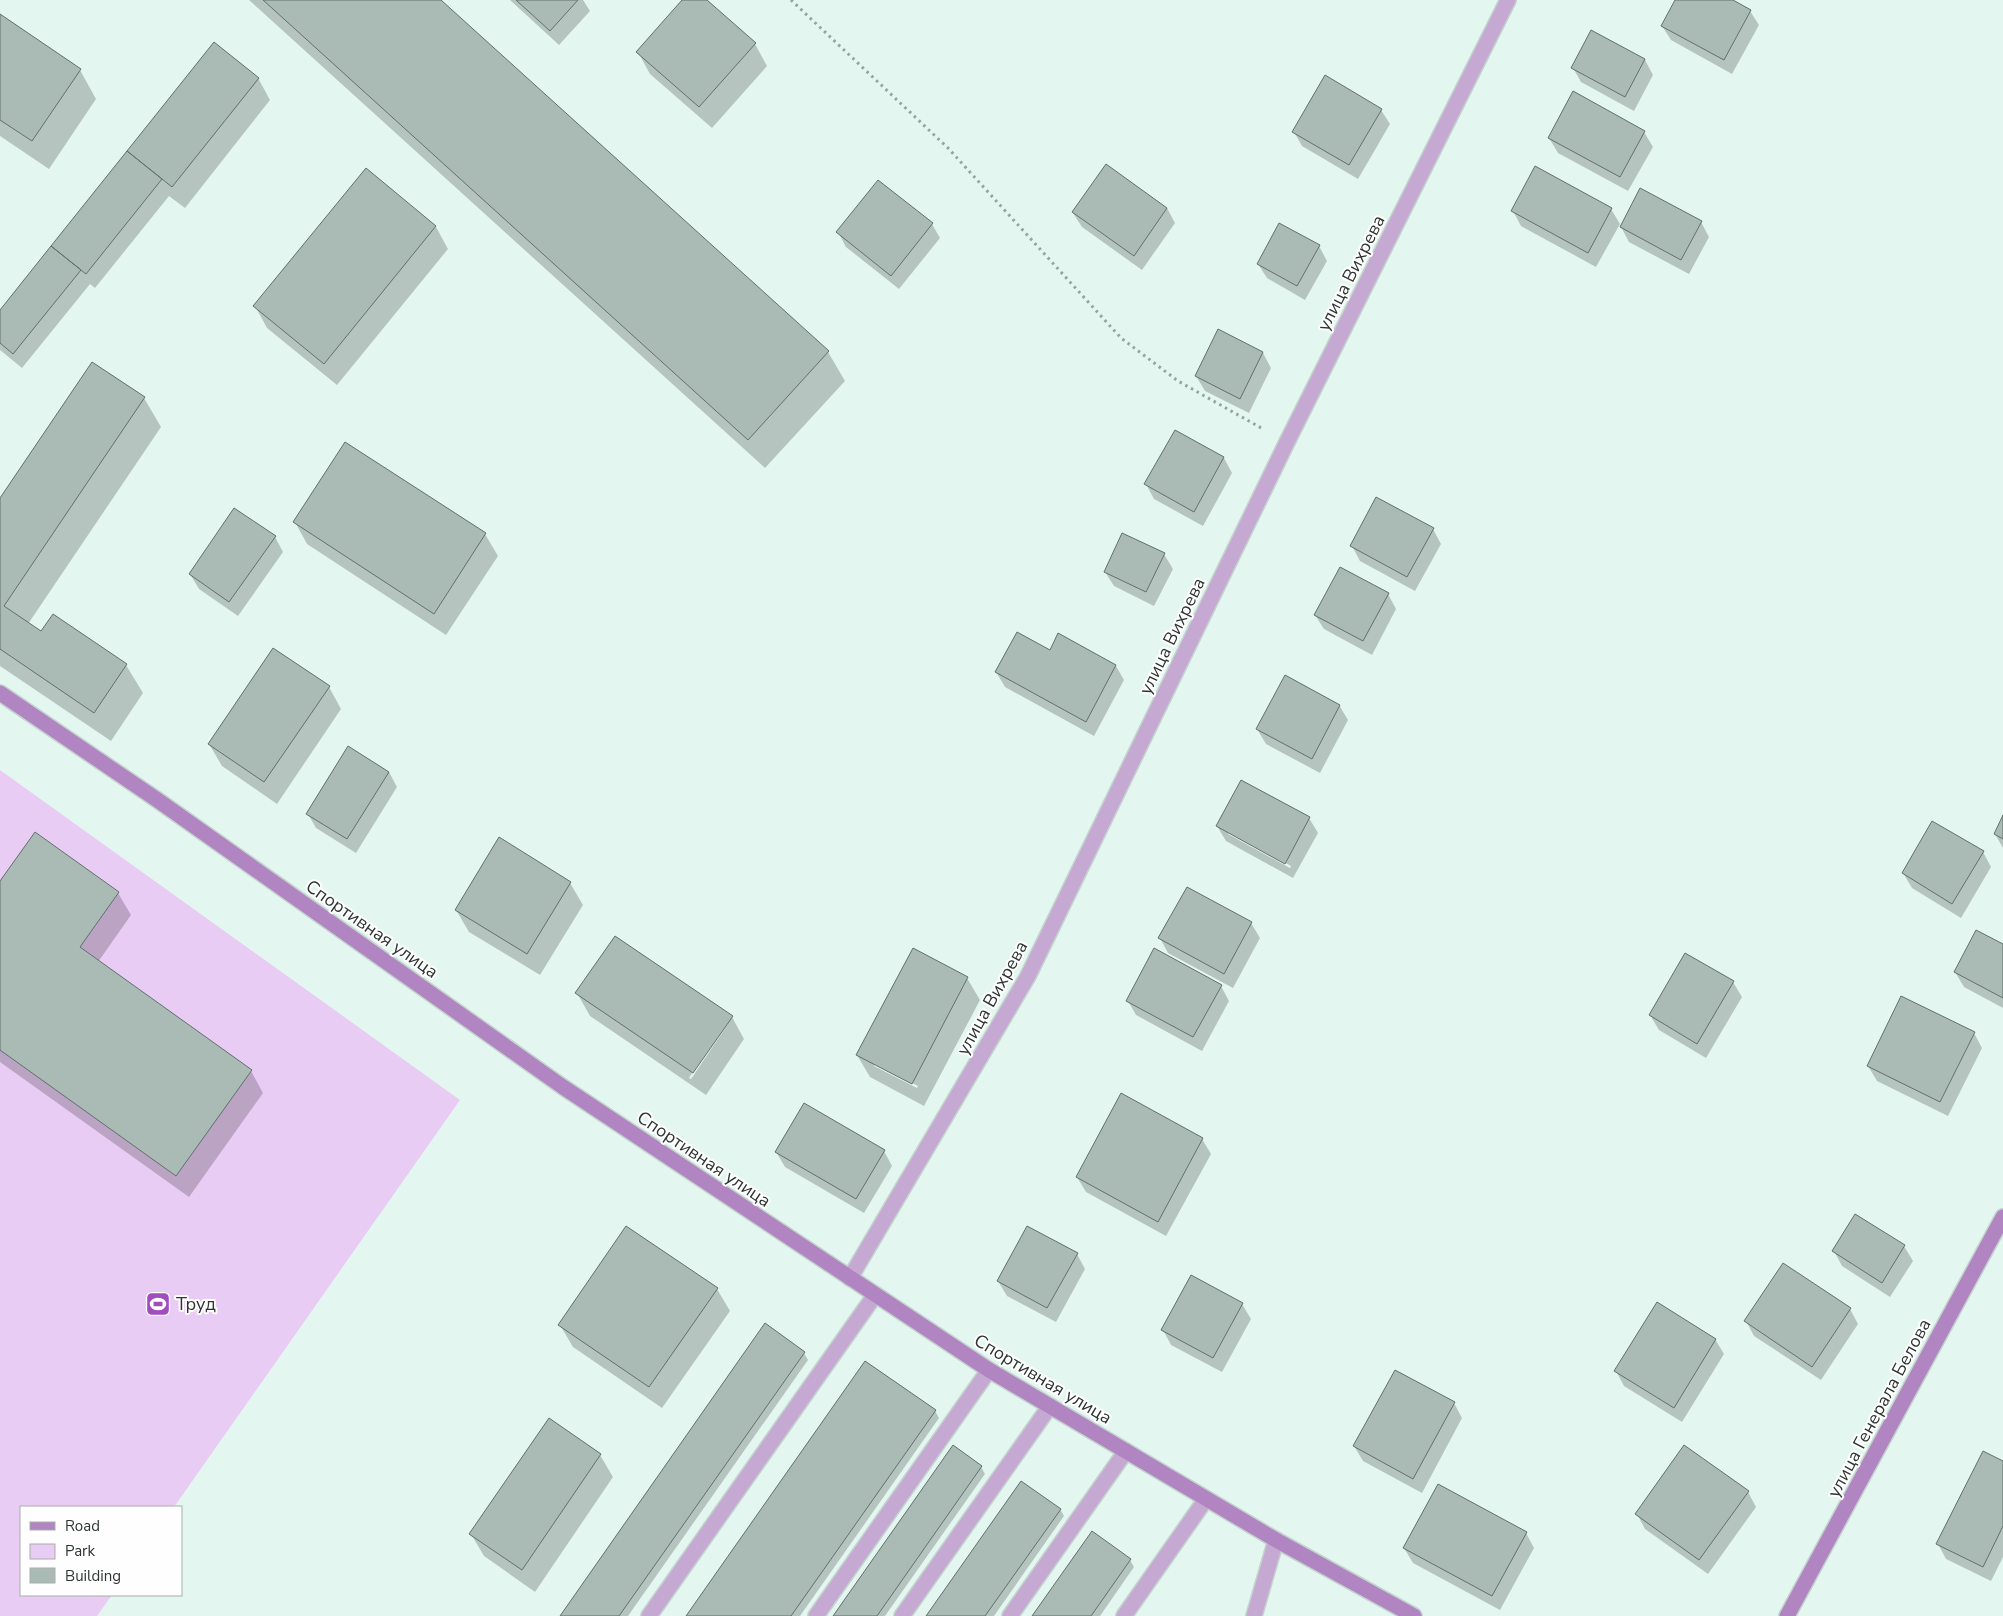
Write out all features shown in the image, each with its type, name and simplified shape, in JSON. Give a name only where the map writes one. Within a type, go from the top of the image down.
[{"type":"street","name":"улица Вихрева","points":[[850,1278],[1028,976],[1287,442],[1508,0]]},
{"type":"street","name":"Спортивная улица","points":[[0,693],[156,799],[563,1087],[989,1370],[1276,1540],[1414,1616]]},
{"type":"street","name":"улица Генерала Белова","points":[[1787,1616],[2003,1217]]},
{"type":"street","points":[[649,1616],[875,1295]]},
{"type":"street","points":[[816,1616],[989,1370]]},
{"type":"street","points":[[902,1616],[1050,1406]]},
{"type":"street","points":[[1010,1616],[1126,1451]]},
{"type":"street","points":[[1124,1616],[1206,1499]]},
{"type":"street","points":[[1254,1616],[1276,1540]]},
{"type":"path","points":[[791,0],[948,148],[1121,338],[1178,381],[1287,442]]},
{"type":"green space","name":"Труд","points":[[0,770],[460,1100],[175,1506],[20,1506],[20,1596],[111,1596],[97,1616],[0,1616]]},
{"type":"building","points":[[263,0],[441,0],[829,351],[748,440]]},
{"type":"building","points":[[516,0],[578,0],[550,31]]},
{"type":"building","points":[[682,0],[707,0],[756,43],[699,107],[636,52]]},
{"type":"building","points":[[1675,0],[1733,0],[1751,10],[1724,60],[1661,26]]},
{"type":"building","points":[[0,14],[81,69],[32,141],[0,120]]},
{"type":"building","points":[[1591,30],[1645,59],[1625,97],[1571,68]]},
{"type":"building","points":[[214,42],[259,78],[172,187],[127,151]]},
{"type":"building","points":[[1325,75],[1382,109],[1349,165],[1292,132]]},
{"type":"building","points":[[1573,91],[1645,131],[1620,177],[1548,138]]},
{"type":"building","points":[[127,151],[162,179],[86,274],[51,246]]},
{"type":"building","points":[[1106,164],[1167,208],[1134,256],[1072,212]]},
{"type":"building","points":[[1535,166],[1612,208],[1588,253],[1511,211]]},
{"type":"building","points":[[366,168],[436,226],[324,364],[253,306]]},
{"type":"building","points":[[878,180],[933,223],[891,276],[836,232]]},
{"type":"building","points":[[1640,188],[1702,221],[1681,260],[1620,227]]},
{"type":"building","points":[[1279,223],[1320,245],[1297,286],[1257,264]]},
{"type":"building","points":[[51,246],[81,270],[13,354],[0,343],[0,310]]},
{"type":"building","points":[[1218,329],[1263,352],[1240,399],[1195,376]]},
{"type":"building","points":[[92,362],[145,397],[4,606],[41,631],[53,614],[127,664],[94,713],[0,649],[0,498]]},
{"type":"building","points":[[1175,430],[1224,457],[1194,512],[1144,484]]},
{"type":"building","points":[[345,442],[486,533],[434,614],[293,522]]},
{"type":"building","points":[[1376,497],[1434,528],[1407,577],[1350,546]]},
{"type":"building","points":[[234,508],[276,536],[229,602],[189,574]]},
{"type":"building","points":[[1122,533],[1165,553],[1146,592],[1104,572]]},
{"type":"building","points":[[1340,567],[1389,593],[1363,641],[1314,615]]},
{"type":"building","points":[[1017,632],[1050,650],[1058,633],[1116,665],[1086,722],[995,672]]},
{"type":"building","points":[[273,648],[330,686],[264,782],[208,744]]},
{"type":"building","points":[[1285,675],[1340,705],[1312,759],[1256,729]]},
{"type":"building","points":[[348,746],[389,772],[347,839],[306,814]]},
{"type":"building","points":[[1241,780],[1310,817],[1285,864],[1216,826]]},
{"type":"building","points":[[2003,815],[2003,839],[1994,834]]},
{"type":"building","points":[[1932,821],[1984,851],[1952,904],[1902,873]]},
{"type":"building","points":[[35,832],[119,892],[80,947],[252,1070],[176,1176],[0,1050],[0,881]]},
{"type":"building","points":[[499,837],[571,882],[527,954],[455,910]]},
{"type":"building","points":[[1187,887],[1252,922],[1224,974],[1158,938]]},
{"type":"building","points":[[1976,930],[2003,944],[2003,998],[1954,972]]},
{"type":"building","points":[[615,936],[733,1016],[693,1073],[575,993]]},
{"type":"building","points":[[913,948],[968,977],[912,1084],[856,1055]]},
{"type":"building","points":[[1154,948],[1222,985],[1193,1037],[1126,1001]]},
{"type":"building","points":[[1685,953],[1734,981],[1697,1044],[1649,1015]]},
{"type":"building","points":[[1901,996],[1975,1032],[1940,1102],[1867,1066]]},
{"type":"building","points":[[1121,1093],[1203,1138],[1158,1222],[1076,1177]]},
{"type":"building","points":[[804,1103],[885,1150],[856,1199],[775,1152]]},
{"type":"building","points":[[1855,1214],[1905,1245],[1882,1283],[1832,1251]]},
{"type":"building","points":[[626,1226],[718,1288],[649,1387],[558,1325]]},
{"type":"building","points":[[1027,1226],[1078,1253],[1047,1308],[997,1281]]},
{"type":"building","points":[[1783,1263],[1851,1308],[1812,1367],[1744,1321]]},
{"type":"building","points":[[1191,1275],[1243,1303],[1213,1358],[1161,1330]]},
{"type":"building","points":[[1657,1302],[1716,1339],[1674,1408],[1614,1371]]},
{"type":"building","points":[[765,1323],[805,1352],[619,1616],[560,1616]]},
{"type":"building","points":[[865,1361],[936,1410],[791,1616],[686,1616]]},
{"type":"building","points":[[1395,1370],[1455,1402],[1413,1479],[1353,1446]]},
{"type":"building","points":[[549,1418],[601,1454],[522,1570],[469,1534]]},
{"type":"building","points":[[953,1445],[982,1466],[877,1616],[833,1616]]},
{"type":"building","points":[[1684,1445],[1749,1491],[1699,1560],[1635,1514]]},
{"type":"building","points":[[1983,1451],[2003,1461],[2003,1526],[1983,1567],[1936,1544]]},
{"type":"building","points":[[1021,1481],[1061,1509],[985,1616],[926,1616]]},
{"type":"building","points":[[1438,1484],[1527,1532],[1492,1596],[1403,1548]]},
{"type":"building","points":[[1092,1531],[1131,1559],[1091,1616],[1032,1616]]},
{"type":"place","name":"Труд","points":[[158,1304]]}]
